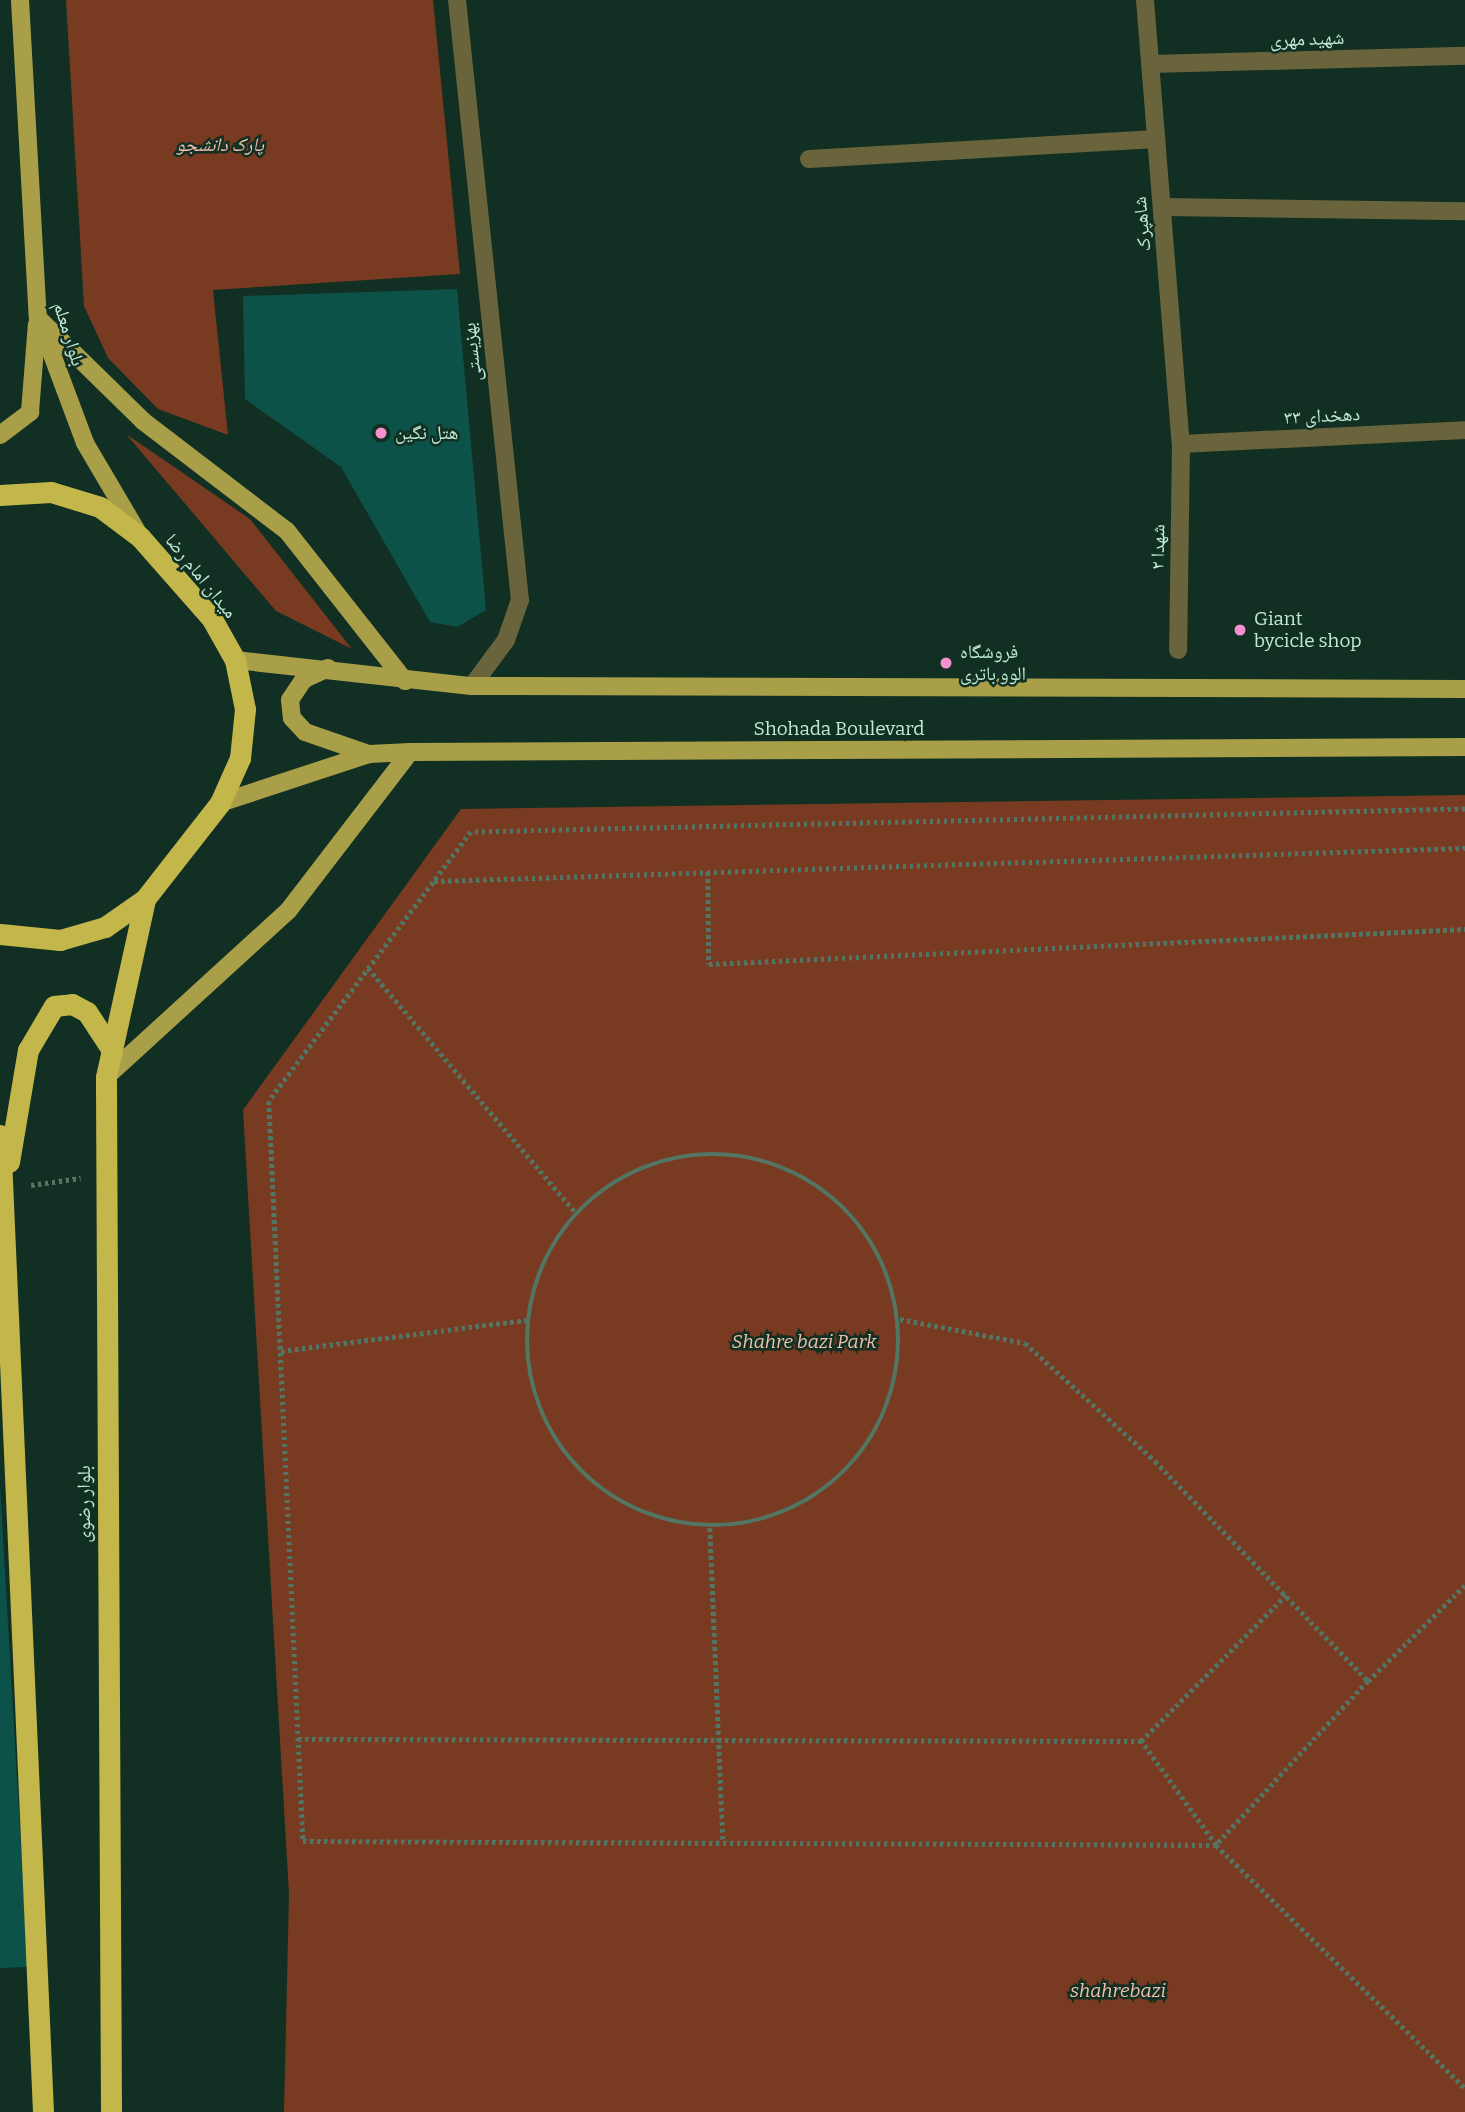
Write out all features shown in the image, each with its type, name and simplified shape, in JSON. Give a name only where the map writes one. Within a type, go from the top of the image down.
[{"type":"highway","name":"میدان امام رضا","points":[[0,495],[63,496],[100,507],[139,537],[212,619],[235,660],[246,709],[240,758],[220,803],[145,900],[105,927],[60,940],[12,940],[0,934]]},
{"type":"highway","name":"بلوار رضوی","points":[[111,2112],[106,1077],[145,900]]},
{"type":"highway","points":[[3,1189],[28,1051],[42,1021],[54,1006],[72,1004],[87,1012],[112,1050]]},
{"type":"highway","points":[[0,1135],[43,2112]]},
{"type":"main road","name":"بلوار معلم","points":[[20,0],[38,317],[85,443],[139,537]]},
{"type":"main road","points":[[0,435],[30,412],[38,317]]},
{"type":"main road","points":[[38,317],[143,421],[286,531],[405,681]]},
{"type":"main road","points":[[235,660],[332,667],[405,681],[472,686],[1465,689]]},
{"type":"main road","points":[[332,667],[304,679],[290,700],[292,718],[305,732],[369,754]]},
{"type":"main road","name":"Shohada Boulevard","points":[[220,803],[369,754],[410,752],[1465,747]]},
{"type":"main road","points":[[106,1077],[288,911],[410,752]]},
{"type":"street","name":"بهزیستی","points":[[457,0],[520,600],[506,640],[472,686]]},
{"type":"street","name":"شاهپرک","points":[[1145,0],[1181,444]]},
{"type":"street","name":"شهید مهری","points":[[1150,64],[1465,56]]},
{"type":"street","points":[[809,159],[1156,139]]},
{"type":"street","points":[[1162,206],[1465,211]]},
{"type":"street","name":"دهخدای ۳۳","points":[[1181,444],[1465,430]]},
{"type":"street","name":"شهدا ۲","points":[[1178,650],[1181,444]]},
{"type":"path","points":[[1465,809],[471,832],[269,1101],[303,1840],[1216,1845],[1368,1681],[1465,1585]]},
{"type":"path","points":[[434,881],[1465,848]]},
{"type":"path","points":[[708,872],[709,964],[1465,929]]},
{"type":"path","points":[[368,968],[576,1213]]},
{"type":"path","points":[[681,1155],[754,1158],[800,1173],[849,1210],[883,1260],[900,1319],[891,1394],[871,1441],[828,1488],[773,1518],[710,1528],[649,1517],[594,1486],[549,1428],[530,1382],[526,1320],[542,1263],[576,1213],[624,1175],[681,1155]]},
{"type":"path","points":[[3,1189],[106,1174]]},
{"type":"path","points":[[900,1319],[1025,1343],[1155,1461],[1368,1681]]},
{"type":"path","points":[[281,1351],[526,1320]]},
{"type":"path","points":[[710,1528],[723,1842]]},
{"type":"path","points":[[298,1739],[1141,1741],[1286,1595]]},
{"type":"path","points":[[1141,1741],[1216,1845],[1465,2088]]},
{"type":"green space","name":"پارک دانشجو","points":[[66,0],[433,0],[460,274],[213,290],[228,435],[158,409],[108,358],[84,306]]},
{"type":"green space","points":[[126,434],[250,519],[352,649],[276,611]]},
{"type":"green space","name":"Shahre bazi Park","points":[[1465,795],[1465,2112],[284,2112],[289,1894],[243,1110],[461,809]]},
{"type":"building","name":"هتل نگین","points":[[457,289],[486,610],[457,627],[430,622],[341,467],[245,399],[243,296]]},
{"type":"building","points":[[0,1486],[28,1967],[0,1968]]},
{"type":"place","name":"هتل نگین","points":[[381,433]]},
{"type":"place","name":"Giant bycicle shop","points":[[1240,630]]},
{"type":"place","name":"فروشگاه الوو باتری","points":[[946,663]]},
{"type":"park label","name":"shahrebazi","points":[[1118,1991]]}]
